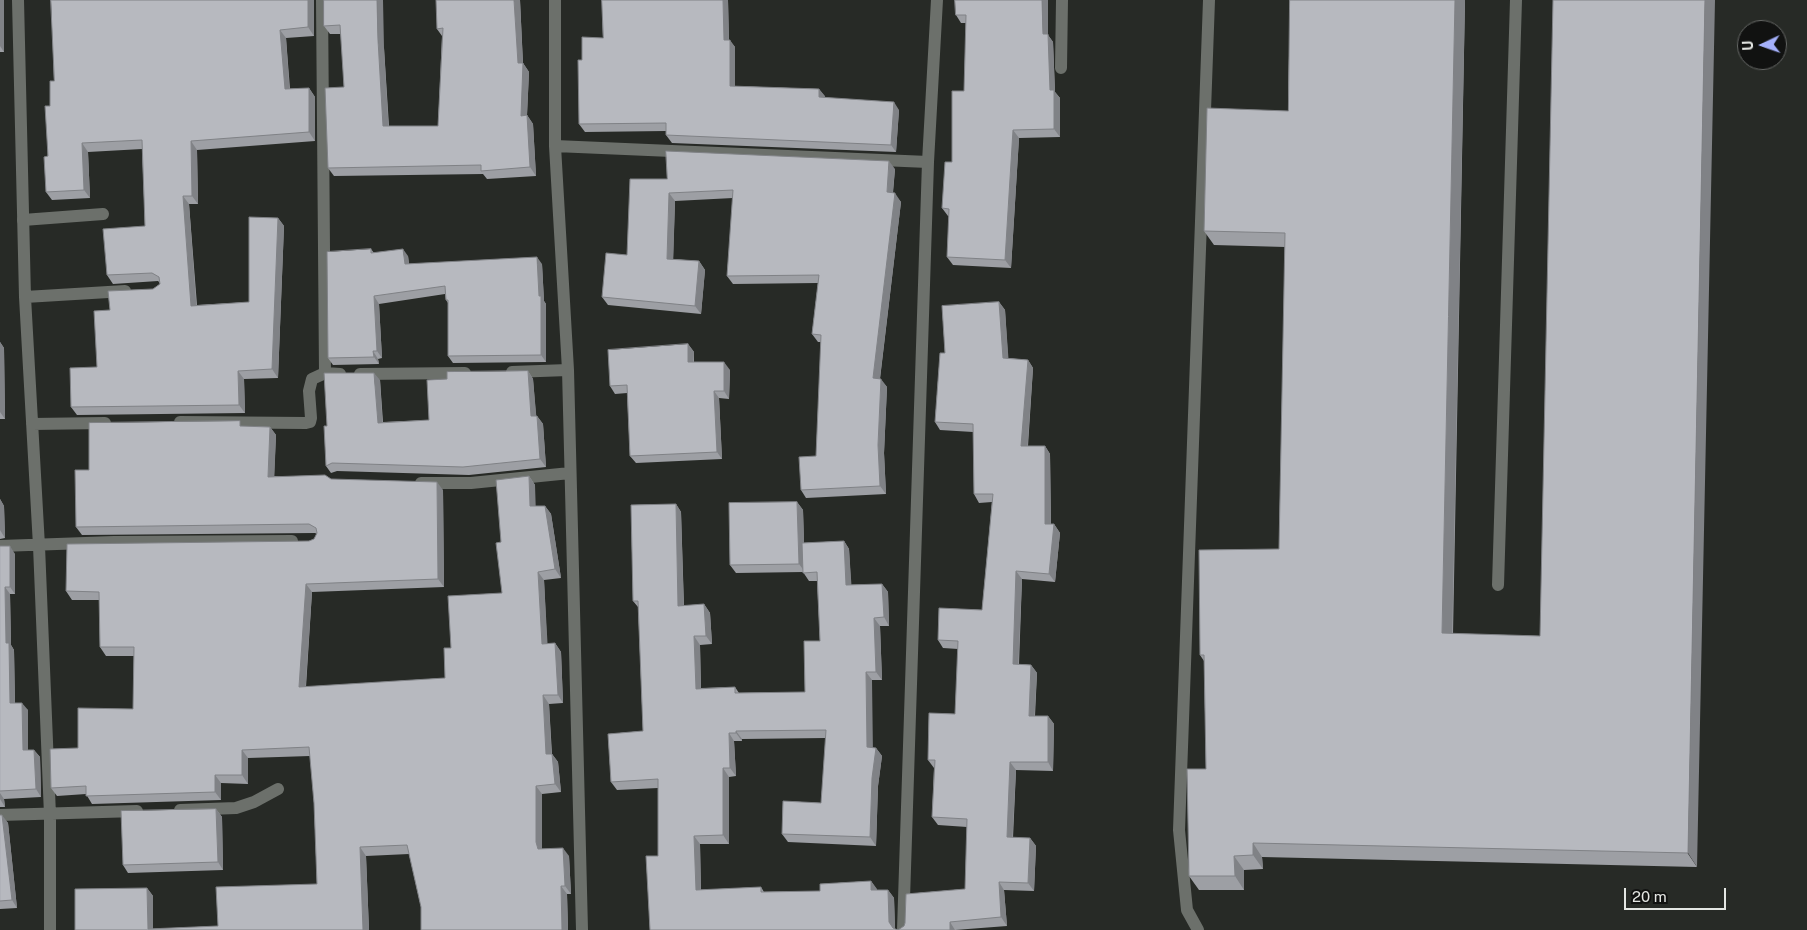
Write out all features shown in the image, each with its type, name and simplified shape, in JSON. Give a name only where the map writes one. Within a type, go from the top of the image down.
[{"type":"street","points":[[18,0],[25,297],[40,546],[50,815],[50,930]]},
{"type":"street","points":[[322,0],[325,373]]},
{"type":"street","points":[[555,0],[555,146],[568,370],[582,930]]},
{"type":"street","points":[[903,930],[928,162],[937,0]]},
{"type":"street","points":[[1061,68],[1062,0]]},
{"type":"street","points":[[1198,930],[1187,910],[1179,830],[1209,0]]},
{"type":"street","points":[[1498,585],[1516,0]]},
{"type":"street","points":[[555,146],[928,162]]},
{"type":"street","points":[[23,220],[103,214]]},
{"type":"street","points":[[25,297],[139,290]]},
{"type":"street","points":[[503,372],[568,370]]},
{"type":"street","points":[[164,422],[306,423],[310,422],[311,418],[310,382],[316,376],[325,373],[475,372]]},
{"type":"street","points":[[32,424],[118,423]]},
{"type":"street","points":[[405,482],[471,484],[570,473]]},
{"type":"street","points":[[0,546],[114,542],[305,541]]},
{"type":"street","points":[[168,810],[236,808],[254,802],[278,789]]},
{"type":"street","points":[[0,815],[148,811]]},
{"type":"building","points":[[51,0],[308,0],[308,27],[280,30],[285,89],[309,88],[309,132],[191,141],[192,196],[183,196],[191,306],[249,302],[249,217],[278,218],[272,369],[238,371],[239,405],[71,407],[70,368],[97,367],[94,311],[110,310],[108,291],[153,289],[160,284],[159,277],[152,273],[107,275],[103,229],[145,226],[142,140],[82,143],[84,190],[46,192],[44,157],[48,156],[45,106],[50,106],[50,81],[54,81]]},
{"type":"building","points":[[324,0],[377,0],[383,126],[438,126],[443,28],[437,29],[436,0],[514,0],[518,63],[523,63],[521,116],[527,115],[530,167],[481,171],[481,165],[328,168],[325,88],[344,87],[340,25],[324,26]]},
{"type":"building","points":[[602,0],[723,0],[724,40],[730,40],[730,86],[819,89],[819,97],[894,102],[891,145],[666,135],[666,123],[579,124],[578,60],[582,60],[582,37],[603,38]]},
{"type":"building","points":[[955,0],[1042,0],[1043,34],[1048,34],[1050,90],[1054,90],[1054,129],[1013,130],[1005,260],[947,257],[949,209],[942,208],[945,162],[952,162],[952,91],[964,91],[966,15],[956,15]]},
{"type":"building","points":[[1290,0],[1455,0],[1442,633],[1540,636],[1553,0],[1705,0],[1688,853],[1253,843],[1253,855],[1234,856],[1235,876],[1189,876],[1187,769],[1206,769],[1204,655],[1200,655],[1199,550],[1279,549],[1285,233],[1204,231],[1207,108],[1288,111]]},
{"type":"building","points":[[666,151],[889,161],[887,192],[895,193],[873,378],[881,379],[878,445],[880,486],[801,490],[799,457],[816,456],[821,335],[812,334],[819,275],[727,276],[733,190],[669,193],[667,259],[699,261],[695,306],[602,297],[606,253],[627,255],[630,179],[667,179]]},
{"type":"building","points":[[371,249],[371,253],[403,249],[405,264],[537,257],[539,296],[541,296],[541,355],[448,356],[448,300],[446,300],[445,286],[374,296],[377,351],[373,351],[374,357],[328,358],[327,252]]},
{"type":"building","points":[[999,302],[1003,358],[1028,360],[1021,446],[1045,446],[1045,524],[1054,524],[1049,574],[1016,571],[1013,664],[1031,665],[1029,716],[1048,716],[1048,762],[1010,762],[1007,837],[1030,838],[1028,883],[999,882],[1001,917],[950,922],[950,930],[898,930],[905,923],[906,894],[965,889],[967,819],[932,817],[935,760],[928,760],[929,713],[955,714],[958,641],[938,640],[939,608],[982,610],[993,494],[974,494],[973,424],[935,422],[940,353],[945,353],[942,306]]},
{"type":"building","points":[[688,344],[688,362],[724,362],[724,391],[714,391],[717,452],[630,456],[627,385],[610,386],[608,350]]},
{"type":"building","points":[[528,371],[531,416],[537,416],[540,459],[463,467],[332,463],[326,466],[324,426],[327,426],[324,373],[374,373],[378,423],[429,420],[427,380],[447,379],[447,372]]},
{"type":"building","points":[[240,421],[240,426],[270,427],[268,477],[325,475],[331,479],[437,482],[438,579],[306,584],[299,687],[445,678],[444,648],[451,648],[448,596],[502,593],[496,543],[501,542],[496,480],[529,476],[530,506],[545,506],[555,569],[538,572],[542,644],[555,643],[558,695],[543,695],[546,754],[552,754],[555,784],[536,786],[536,842],[538,849],[563,848],[565,886],[561,886],[562,930],[421,930],[421,907],[407,845],[360,847],[363,930],[75,930],[75,889],[147,888],[148,929],[218,926],[216,887],[317,884],[314,803],[309,747],[242,750],[242,775],[215,775],[215,792],[86,796],[86,786],[51,788],[50,749],[78,748],[78,708],[133,709],[134,647],[100,647],[99,592],[66,591],[67,544],[309,541],[314,539],[317,533],[316,528],[309,524],[76,527],[75,470],[89,470],[89,423]]},
{"type":"building","points":[[797,502],[799,564],[730,565],[729,503]]},
{"type":"building","points":[[676,504],[678,606],[704,604],[706,636],[694,636],[696,689],[735,687],[735,693],[805,692],[804,641],[820,641],[817,572],[803,573],[802,543],[844,541],[846,585],[882,584],[884,617],[874,618],[876,672],[866,672],[867,747],[876,748],[872,778],[870,837],[782,834],[783,801],[821,803],[826,730],[736,731],[736,733],[729,733],[730,768],[723,768],[723,835],[694,836],[696,890],[761,887],[761,892],[820,891],[820,884],[871,881],[871,890],[888,890],[889,922],[893,928],[898,930],[650,930],[646,856],[658,856],[658,779],[611,782],[608,734],[643,731],[638,601],[633,601],[631,505]]},
{"type":"building","points":[[0,546],[10,546],[10,587],[5,587],[6,643],[9,643],[10,703],[22,703],[23,750],[34,750],[36,789],[0,791]]},
{"type":"building","points":[[216,809],[218,862],[123,865],[121,811]]},
{"type":"building","points":[[0,815],[2,815],[12,900],[0,901]]}]
